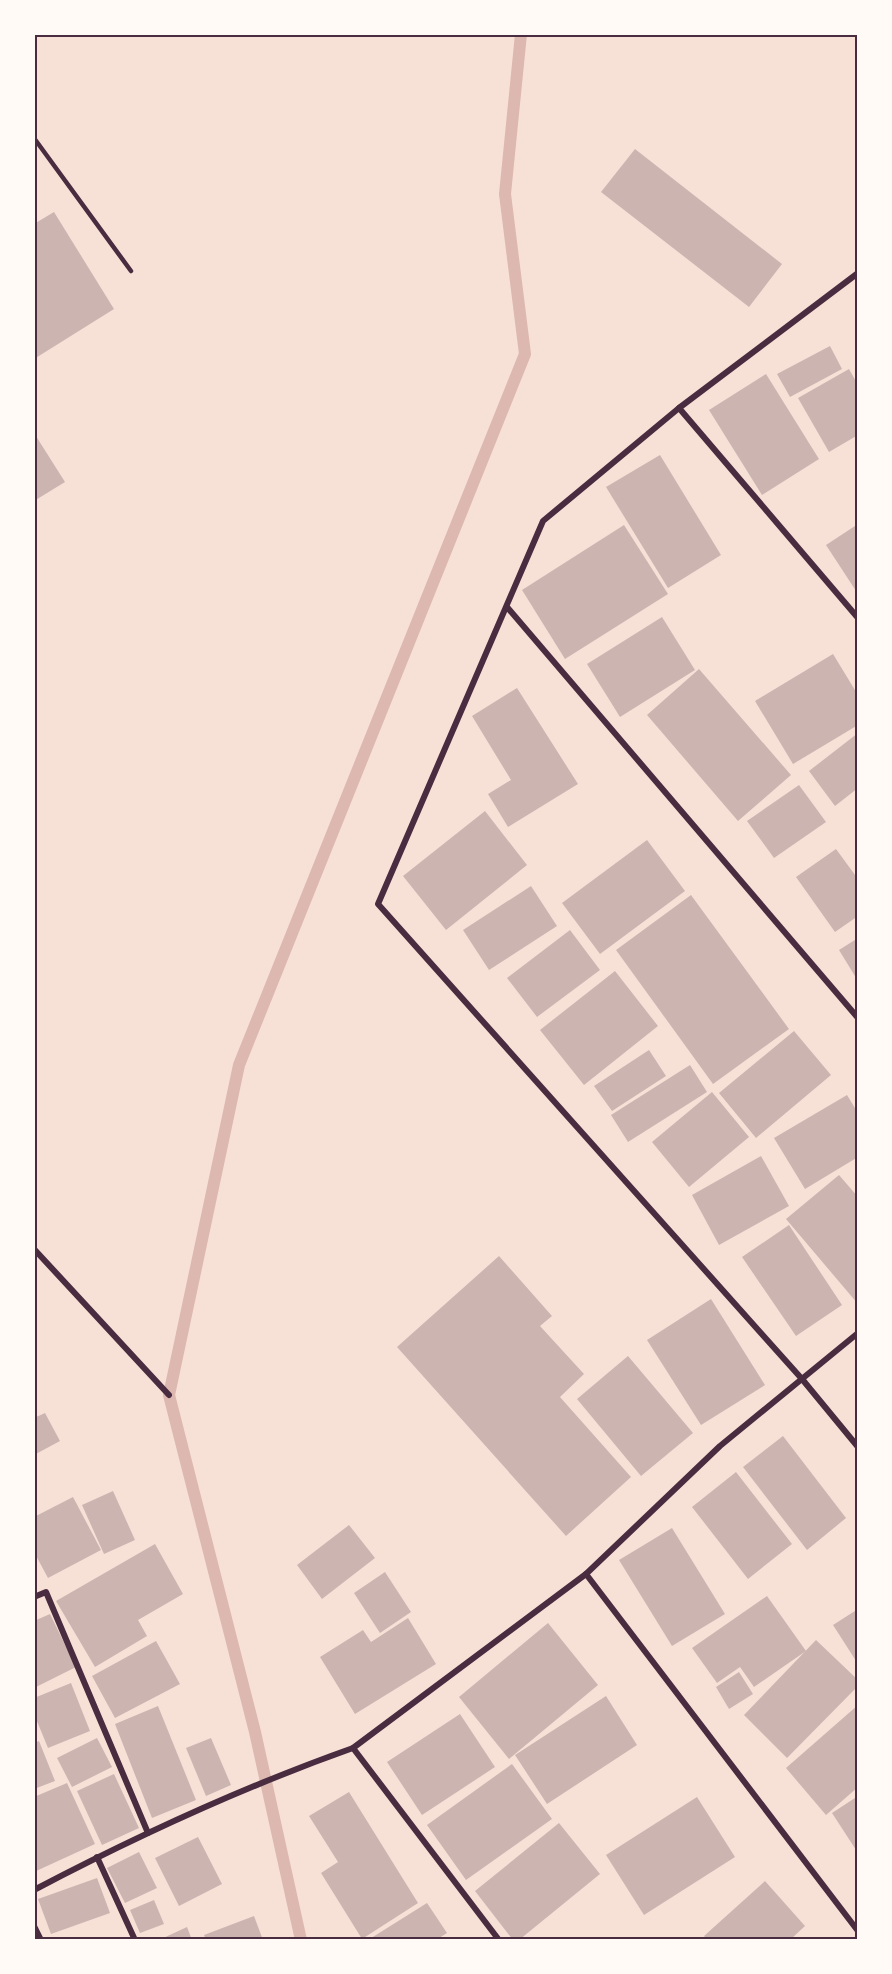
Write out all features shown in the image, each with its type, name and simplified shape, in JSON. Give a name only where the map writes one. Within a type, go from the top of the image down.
[{"type":"street","points":[[858,273],[679,408],[543,521],[378,904],[802,1379],[858,1447]]},
{"type":"street","points":[[679,408],[858,618]]},
{"type":"street","points":[[507,607],[858,1018]]},
{"type":"street","points":[[34,1249],[169,1395]]},
{"type":"street","points":[[34,1890],[147,1833],[311,1762],[352,1748],[586,1574],[720,1446],[858,1333]]},
{"type":"street","points":[[586,1574],[858,1931]]},
{"type":"street","points":[[34,1597],[46,1592],[147,1833]]},
{"type":"street","points":[[352,1748],[499,1940]]},
{"type":"street","points":[[97,1857],[135,1940]]},
{"type":"street","points":[[34,1926],[40,1940]]},
{"type":"lane","points":[[34,138],[131,271]]},
{"type":"building","points":[[635,149],[782,264],[749,307],[601,192]]},
{"type":"building","points":[[54,212],[114,309],[34,359],[34,224]]},
{"type":"building","points":[[830,346],[842,369],[790,397],[777,374]]},
{"type":"building","points":[[849,369],[858,385],[858,435],[829,452],[798,398]]},
{"type":"building","points":[[766,374],[819,459],[762,495],[709,410]]},
{"type":"building","points":[[34,433],[65,482],[34,501]]},
{"type":"building","points":[[660,455],[721,555],[668,588],[606,487]]},
{"type":"building","points":[[858,524],[858,594],[826,545]]},
{"type":"building","points":[[624,525],[668,594],[565,659],[522,590]]},
{"type":"building","points":[[662,617],[695,670],[620,717],[587,664]]},
{"type":"building","points":[[833,654],[858,695],[858,725],[793,764],[755,701]]},
{"type":"building","points":[[699,669],[791,775],[738,821],[647,715]]},
{"type":"building","points":[[517,688],[578,784],[508,827],[488,794],[511,780],[472,716]]},
{"type":"building","points":[[858,733],[858,788],[835,806],[809,771]]},
{"type":"building","points":[[799,785],[826,822],[774,858],[747,821]]},
{"type":"building","points":[[485,811],[527,865],[446,930],[403,876]]},
{"type":"building","points":[[647,840],[685,891],[600,954],[562,903]]},
{"type":"building","points":[[836,849],[858,879],[858,916],[835,932],[796,877]]},
{"type":"building","points":[[531,886],[557,926],[489,970],[463,930]]},
{"type":"building","points":[[691,895],[789,1029],[713,1084],[616,950]]},
{"type":"building","points":[[570,930],[600,970],[537,1017],[507,978]]},
{"type":"building","points":[[858,938],[858,981],[839,950]]},
{"type":"building","points":[[615,971],[658,1026],[584,1085],[540,1030]]},
{"type":"building","points":[[794,1031],[831,1075],[756,1138],[719,1093]]},
{"type":"building","points":[[649,1050],[666,1076],[612,1111],[594,1086]]},
{"type":"building","points":[[690,1065],[707,1092],[628,1142],[611,1115]]},
{"type":"building","points":[[712,1092],[749,1137],[689,1187],[652,1142]]},
{"type":"building","points":[[847,1095],[858,1113],[858,1157],[805,1189],[774,1138]]},
{"type":"building","points":[[761,1156],[789,1206],[719,1245],[692,1195]]},
{"type":"building","points":[[839,1175],[858,1197],[858,1304],[786,1219]]},
{"type":"building","points":[[789,1225],[842,1305],[796,1336],[742,1257]]},
{"type":"building","points":[[499,1256],[552,1316],[540,1326],[584,1374],[560,1397],[631,1477],[566,1536],[397,1347]]},
{"type":"building","points":[[711,1299],[765,1385],[701,1425],[647,1340]]},
{"type":"building","points":[[628,1356],[693,1433],[641,1476],[577,1399]]},
{"type":"building","points":[[45,1413],[60,1441],[34,1455],[34,1418]]},
{"type":"building","points":[[783,1436],[846,1518],[807,1550],[743,1467]]},
{"type":"building","points":[[736,1472],[792,1544],[748,1579],[692,1507]]},
{"type":"building","points":[[113,1491],[135,1540],[104,1554],[82,1505]]},
{"type":"building","points":[[73,1497],[101,1550],[48,1578],[34,1552],[34,1517]]},
{"type":"building","points":[[349,1525],[375,1558],[322,1599],[297,1565]]},
{"type":"building","points":[[672,1528],[725,1614],[672,1646],[619,1560]]},
{"type":"building","points":[[155,1544],[183,1594],[138,1620],[147,1636],[95,1667],[56,1601]]},
{"type":"building","points":[[385,1572],[411,1612],[380,1633],[354,1593]]},
{"type":"building","points":[[767,1596],[806,1651],[754,1687],[740,1667],[717,1683],[692,1648]]},
{"type":"building","points":[[858,1609],[858,1664],[833,1625]]},
{"type":"building","points":[[50,1614],[76,1667],[34,1688],[34,1621]]},
{"type":"building","points":[[408,1618],[436,1664],[355,1714],[320,1657],[363,1630],[371,1642]]},
{"type":"building","points":[[548,1623],[598,1685],[509,1759],[459,1697]]},
{"type":"building","points":[[816,1640],[858,1680],[858,1686],[787,1758],[744,1715]]},
{"type":"building","points":[[156,1641],[180,1684],[115,1718],[92,1676]]},
{"type":"building","points":[[739,1672],[753,1694],[729,1709],[716,1687]]},
{"type":"building","points":[[71,1683],[90,1731],[48,1748],[34,1714],[34,1698]]},
{"type":"building","points":[[606,1696],[637,1745],[547,1804],[515,1755]]},
{"type":"building","points":[[858,1705],[858,1787],[826,1815],[786,1768]]},
{"type":"building","points":[[158,1706],[196,1800],[152,1818],[115,1724]]},
{"type":"building","points":[[460,1714],[495,1767],[422,1815],[387,1762]]},
{"type":"building","points":[[97,1738],[112,1767],[72,1787],[57,1758]]},
{"type":"building","points":[[211,1738],[231,1785],[206,1796],[186,1748]]},
{"type":"building","points":[[39,1741],[55,1781],[34,1789],[34,1743]]},
{"type":"building","points":[[512,1764],[552,1819],[466,1880],[427,1825]]},
{"type":"building","points":[[114,1774],[139,1828],[102,1845],[77,1791]]},
{"type":"building","points":[[67,1783],[95,1844],[34,1872],[34,1797]]},
{"type":"building","points":[[349,1792],[418,1903],[362,1939],[321,1873],[338,1862],[309,1816]]},
{"type":"building","points":[[858,1796],[858,1853],[832,1813]]},
{"type":"building","points":[[697,1797],[735,1857],[644,1915],[606,1855]]},
{"type":"building","points":[[559,1823],[600,1874],[519,1940],[513,1940],[475,1891]]},
{"type":"building","points":[[198,1837],[222,1884],[179,1906],[155,1858]]},
{"type":"building","points":[[139,1852],[157,1888],[125,1903],[107,1868]]},
{"type":"building","points":[[97,1878],[110,1913],[51,1934],[38,1899]]},
{"type":"building","points":[[765,1881],[805,1926],[790,1940],[707,1940],[704,1936]]},
{"type":"building","points":[[154,1900],[164,1924],[140,1933],[130,1910]]},
{"type":"building","points":[[427,1903],[447,1933],[436,1940],[368,1940]]},
{"type":"building","points":[[254,1916],[263,1940],[206,1940],[204,1935]]},
{"type":"building","points":[[187,1927],[192,1940],[159,1940]]},
{"type":"waterway","points":[[301,1940],[255,1732],[169,1395],[239,1065],[525,354],[505,194],[521,34]]}]
